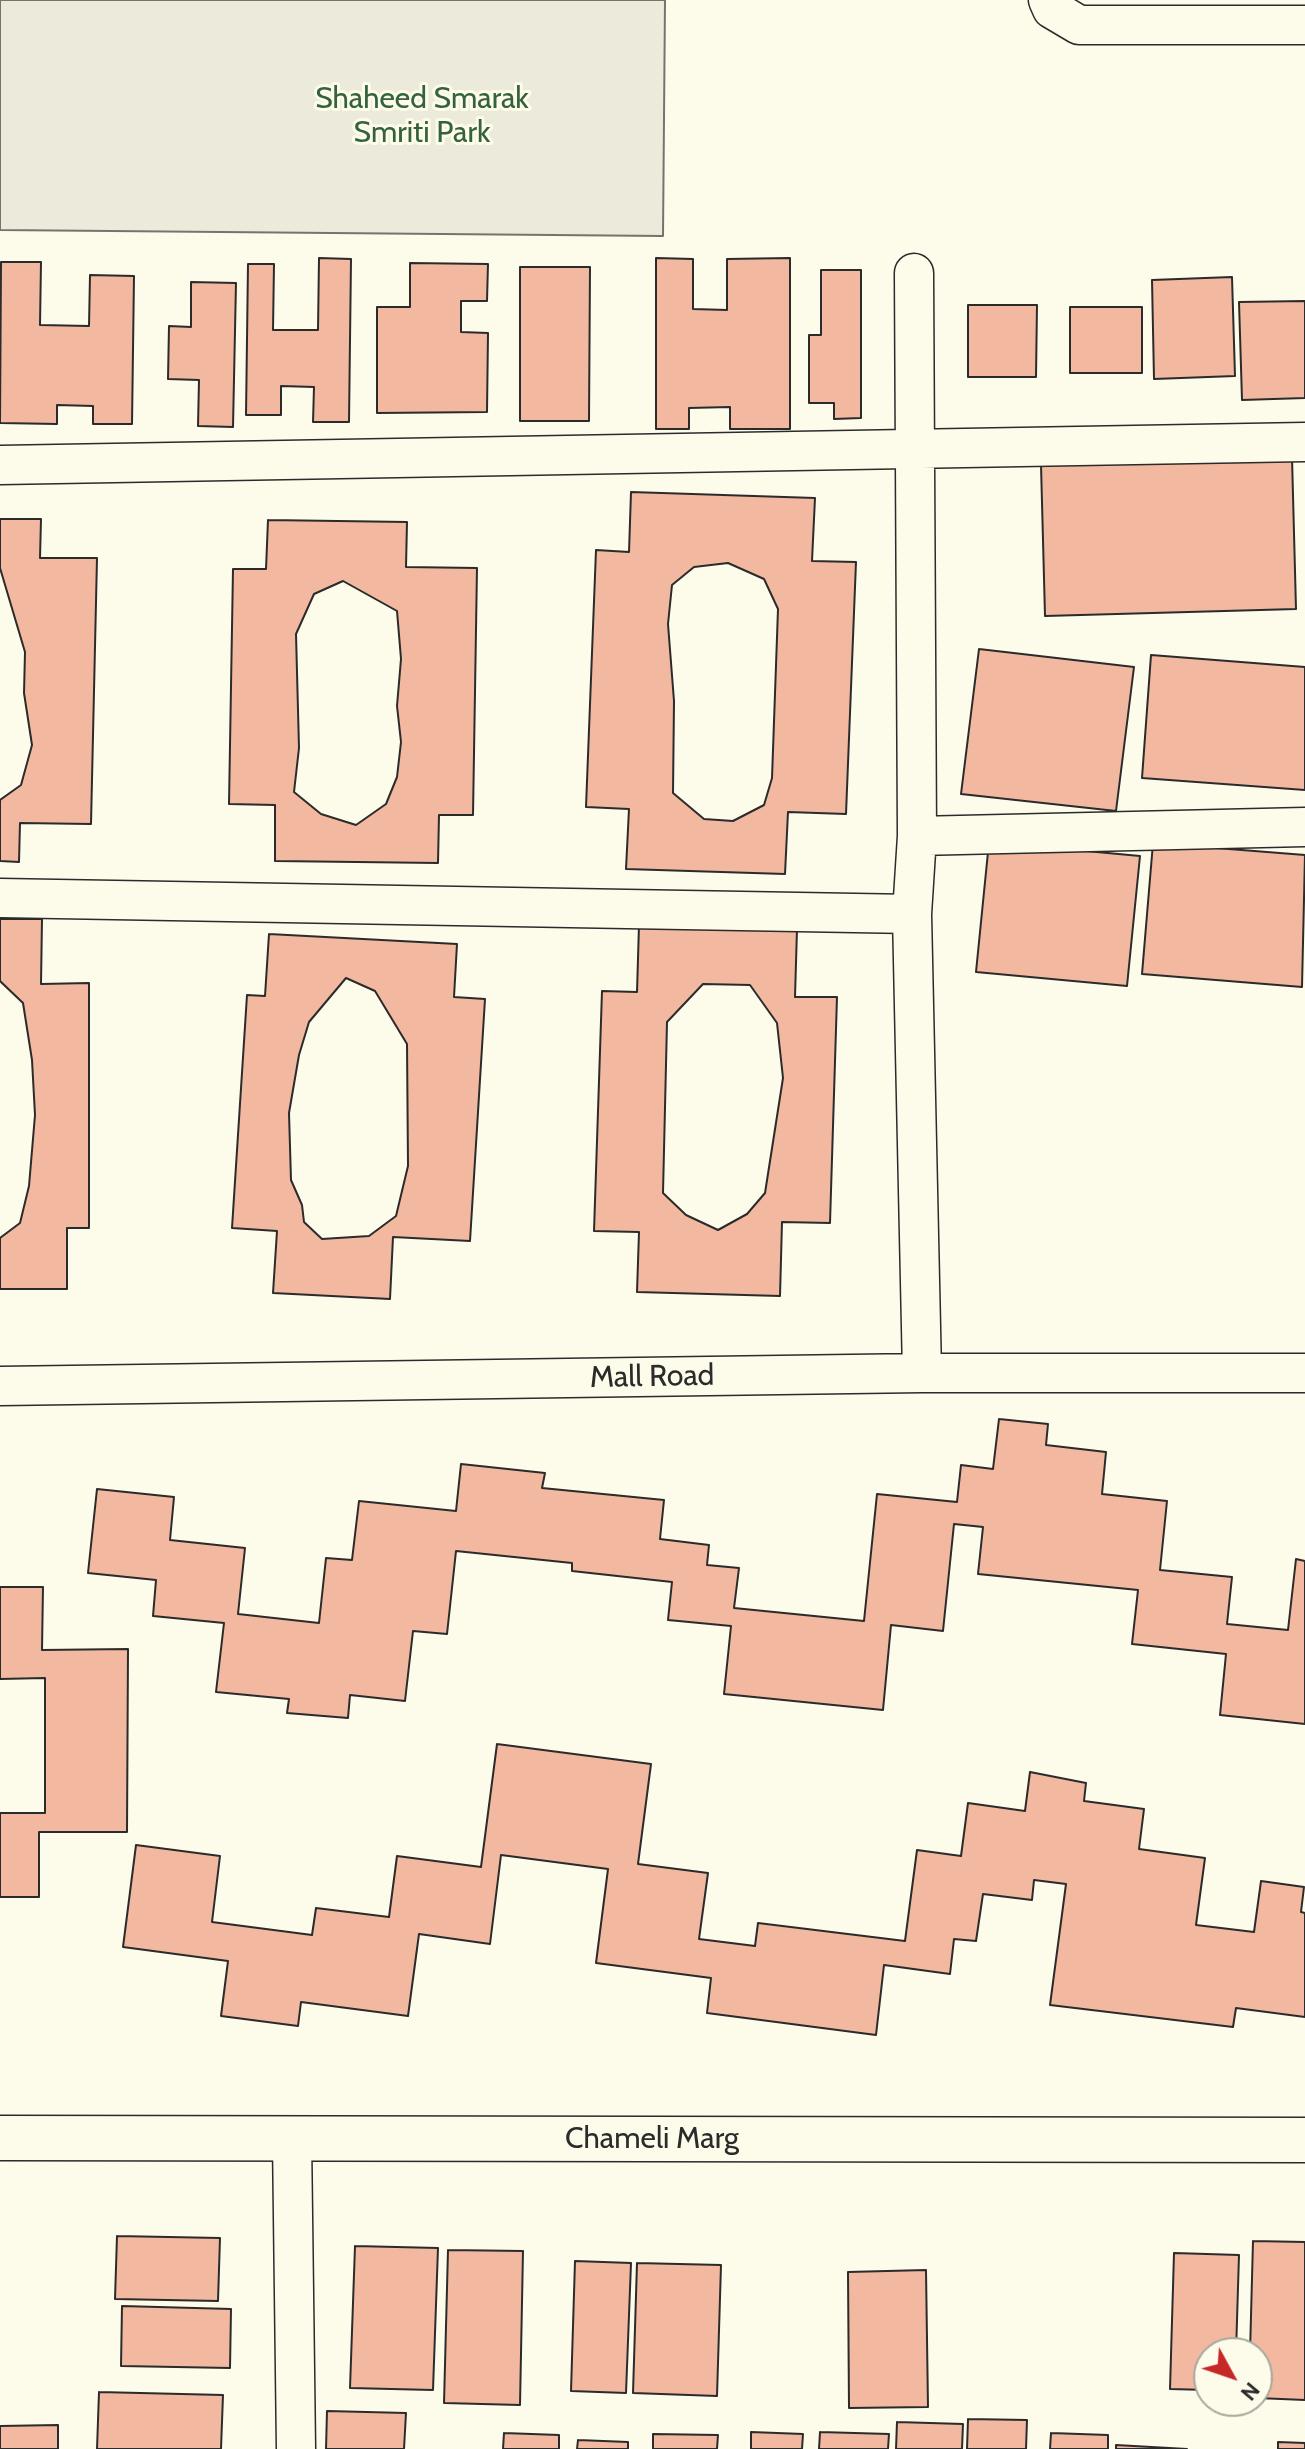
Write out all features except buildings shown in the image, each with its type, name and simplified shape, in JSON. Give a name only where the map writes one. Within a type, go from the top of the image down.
[{"type":"street","points":[[1048,0],[1052,9],[1079,25],[1305,25]]},
{"type":"street","points":[[914,273],[917,836],[912,914],[922,1373]]},
{"type":"street","points":[[0,465],[1305,442]]},
{"type":"street","points":[[917,836],[1305,827]]},
{"type":"street","points":[[0,898],[912,914]]},
{"type":"street","name":"Mall Road","points":[[0,1386],[922,1373],[1305,1373]]},
{"type":"street","name":"Chameli Marg","points":[[0,2138],[1305,2140]]},
{"type":"street","points":[[292,2138],[296,2449]]},
{"type":"green space","name":"Shaheed Smarak Smriti Park","points":[[0,0],[665,0],[663,236],[0,230]]}]
